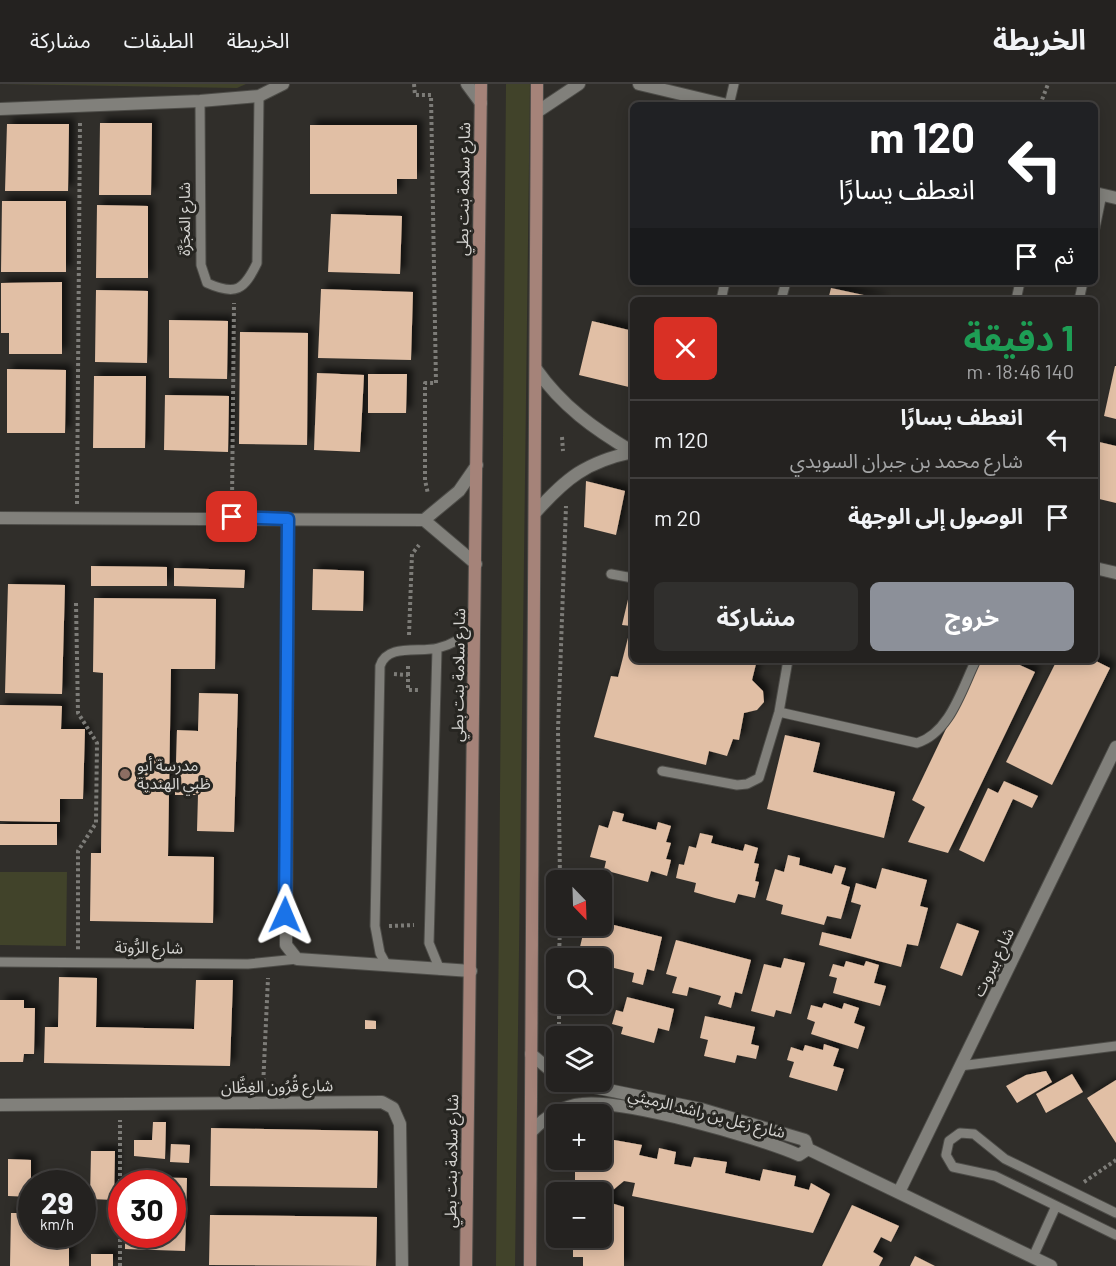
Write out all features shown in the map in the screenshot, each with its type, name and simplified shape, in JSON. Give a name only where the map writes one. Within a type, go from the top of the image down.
[{"type":"main road","name":"شارع سلامة بنت بطي","points":[[466,1266],[481,84]]},
{"type":"main road","points":[[530,1266],[537,84]]},
{"type":"street","points":[[0,109],[200,101],[259,96],[281,84]]},
{"type":"street","points":[[467,84],[481,103]]},
{"type":"street","points":[[537,112],[579,84]]},
{"type":"street","points":[[639,84],[671,88],[718,102]]},
{"type":"street","points":[[1099,193],[1116,198]]},
{"type":"street","points":[[536,369],[551,390],[579,417],[630,450]]},
{"type":"street","points":[[535,513],[569,477],[590,464],[630,453]]},
{"type":"street","points":[[424,520],[459,491],[477,465]]},
{"type":"street","points":[[0,518],[232,517],[424,520],[476,564]]},
{"type":"street","points":[[288,519],[285,938],[288,952],[297,960]]},
{"type":"street","points":[[1098,569],[1116,573]]},
{"type":"street","name":"شارع بيروت","points":[[899,1192],[1116,747]]},
{"type":"street","name":"شارع الرُّوتة","points":[[297,960],[471,971]]},
{"type":"street","points":[[531,1054],[546,1067]]},
{"type":"street","name":"شارع زعل بن راشد الرميثي","points":[[612,1090],[751,1122],[805,1140],[808,1149],[1051,1266]]},
{"type":"street","name":"شارع قُرُون الغِظَّان","points":[[0,1105],[382,1101],[393,1108],[400,1124],[402,1266]]},
{"type":"street","name":"شارع زعل بن راشد الرميثي","points":[[531,1132],[561,1109],[597,1103],[697,1124],[799,1155],[808,1149]]},
{"type":"lane","points":[[729,102],[734,84]]},
{"type":"lane","points":[[235,290],[248,283],[257,263],[259,96]]},
{"type":"lane","name":"شارع المَجَرَّة","points":[[200,101],[201,265],[207,283],[221,289],[235,290]]},
{"type":"lane","points":[[611,574],[630,577]]},
{"type":"lane","points":[[387,966],[380,953],[375,926],[381,661],[389,653],[437,648],[457,641],[475,628]]},
{"type":"lane","points":[[437,648],[430,924],[431,950],[441,970]]},
{"type":"lane","points":[[662,771],[737,785],[747,784],[759,778],[779,712],[787,663]]},
{"type":"lane","points":[[779,712],[918,743],[930,739],[941,729],[974,663]]},
{"type":"lane","name":"شارع الرُّوتة","points":[[0,962],[268,962],[297,960]]},
{"type":"lane","points":[[960,1066],[1116,1046]]},
{"type":"lane","points":[[1116,1213],[1005,1159],[974,1134],[960,1133],[949,1141],[946,1155],[953,1167],[995,1176],[1116,1235]]},
{"type":"lane","points":[[1032,1257],[1056,1206]]},
{"type":"path","points":[[414,84],[415,95],[431,95],[436,383],[425,383],[425,480],[428,494]]},
{"type":"path","points":[[1041,102],[1048,84]]},
{"type":"path","points":[[77,519],[80,106]]},
{"type":"path","points":[[232,517],[235,290]]},
{"type":"path","points":[[562,437],[563,451]]},
{"type":"path","points":[[560,870],[558,730],[566,498]]},
{"type":"path","points":[[419,546],[412,554],[408,690],[436,691]]},
{"type":"path","points":[[76,603],[78,712],[97,743],[96,823],[78,850],[78,963]]},
{"type":"path","points":[[380,674],[408,675]]},
{"type":"path","points":[[375,926],[430,924]]},
{"type":"path","points":[[262,1103],[268,962]]},
{"type":"path","points":[[120,1104],[120,1266]]},
{"type":"path","points":[[1071,1191],[1116,1160]]},
{"type":"green space","points":[[0,84],[246,84],[237,88]]},
{"type":"green space","points":[[506,84],[530,84],[515,1266],[496,1266]]},
{"type":"green space","points":[[0,872],[67,872],[66,946],[0,945]]},
{"type":"building","points":[[100,123],[152,123],[151,195],[99,195]]},
{"type":"building","points":[[7,124],[69,124],[68,191],[5,191]]},
{"type":"building","points":[[310,125],[417,125],[417,179],[397,179],[397,194],[310,194]]},
{"type":"building","points":[[2,201],[66,201],[66,272],[1,272]]},
{"type":"building","points":[[97,205],[148,206],[148,278],[96,278]]},
{"type":"building","points":[[331,214],[402,216],[400,274],[328,272]]},
{"type":"building","points":[[62,282],[62,354],[9,354],[9,333],[1,333],[1,283]]},
{"type":"building","points":[[831,288],[873,297],[829,297]]},
{"type":"building","points":[[321,289],[413,292],[411,360],[318,358]]},
{"type":"building","points":[[96,290],[148,291],[147,363],[95,362]]},
{"type":"building","points":[[169,320],[228,321],[227,379],[169,378]]},
{"type":"building","points":[[592,321],[630,330],[630,387],[579,375]]},
{"type":"building","points":[[240,332],[308,333],[307,445],[239,444]]},
{"type":"building","points":[[1116,366],[1116,419],[1104,416]]},
{"type":"building","points":[[7,369],[66,370],[65,433],[7,433]]},
{"type":"building","points":[[317,373],[364,375],[360,452],[314,450]]},
{"type":"building","points":[[368,374],[407,374],[406,413],[368,413]]},
{"type":"building","points":[[94,376],[146,376],[145,448],[93,448]]},
{"type":"building","points":[[165,395],[229,396],[228,452],[164,450]]},
{"type":"building","points":[[1098,442],[1116,446],[1116,503],[1098,499]]},
{"type":"building","points":[[586,481],[625,491],[616,535],[584,527]]},
{"type":"building","points":[[91,566],[167,567],[167,586],[91,586]]},
{"type":"building","points":[[174,568],[245,570],[244,588],[174,586]]},
{"type":"building","points":[[313,569],[364,571],[363,611],[312,610]]},
{"type":"building","points":[[8,584],[65,585],[62,694],[5,693]]},
{"type":"building","points":[[630,591],[630,626],[622,625]]},
{"type":"building","points":[[94,598],[216,599],[215,669],[171,669],[168,856],[214,857],[213,923],[90,921],[91,853],[101,853],[103,673],[93,672]]},
{"type":"building","points":[[630,630],[630,663],[756,663],[752,680],[763,691],[764,702],[757,710],[744,713],[739,740],[733,739],[727,756],[709,751],[706,765],[594,737],[611,676],[618,677]]},
{"type":"building","points":[[1098,662],[1110,668],[1052,785],[1006,762],[1056,663]]},
{"type":"building","points":[[978,663],[1016,663],[1035,672],[948,853],[908,842],[925,807],[912,800]]},
{"type":"building","points":[[199,693],[238,694],[234,832],[197,831],[198,795],[175,795],[177,730],[198,731]]},
{"type":"building","points":[[0,705],[62,706],[61,729],[85,729],[83,799],[60,799],[60,822],[0,821]]},
{"type":"building","points":[[785,735],[820,743],[813,772],[895,792],[884,838],[767,809]]},
{"type":"building","points":[[1004,781],[1038,796],[1032,808],[1013,799],[984,862],[959,850],[988,788],[998,793]]},
{"type":"building","points":[[613,811],[624,814],[622,821],[656,830],[658,822],[671,826],[666,842],[671,843],[666,859],[671,860],[667,876],[651,871],[648,882],[612,872],[612,870],[604,870],[606,861],[590,857],[599,825],[608,828]]},
{"type":"building","points":[[0,824],[57,824],[57,845],[0,845]]},
{"type":"building","points":[[700,833],[713,836],[711,843],[743,851],[745,844],[758,848],[754,863],[759,864],[755,881],[759,882],[755,898],[738,894],[735,903],[715,898],[694,892],[696,883],[676,878],[679,864],[684,865],[689,846],[696,848]]},
{"type":"building","points":[[788,855],[800,858],[799,865],[832,874],[835,865],[846,868],[841,884],[850,887],[841,919],[827,916],[824,925],[781,914],[783,905],[766,900],[775,869],[784,872]]},
{"type":"building","points":[[882,868],[927,880],[920,906],[928,908],[918,946],[907,944],[901,967],[819,945],[822,932],[851,939],[861,905],[851,902],[856,883],[876,889]]},
{"type":"building","points":[[957,923],[979,931],[962,976],[940,968]]},
{"type":"building","points":[[612,924],[662,937],[654,971],[647,969],[643,985],[632,982],[634,973],[612,968],[612,948],[580,948],[583,936],[612,936]]},
{"type":"building","points":[[676,940],[751,960],[742,994],[735,992],[731,1008],[718,1004],[721,996],[689,987],[687,996],[672,993],[677,977],[666,974]]},
{"type":"building","points":[[784,958],[805,963],[791,1014],[776,1010],[774,1017],[751,1011],[764,964],[781,968]]},
{"type":"building","points":[[846,961],[864,966],[866,961],[879,965],[874,983],[886,986],[880,1006],[833,993],[837,978],[829,976],[833,964],[844,967]]},
{"type":"building","points":[[59,977],[97,978],[96,1027],[194,1029],[196,980],[233,980],[230,1066],[44,1063],[45,1027],[58,1027]]},
{"type":"building","points":[[627,997],[674,1009],[669,1031],[658,1028],[654,1043],[621,1034],[623,1027],[612,1024],[616,1010],[623,1012]]},
{"type":"building","points":[[0,1000],[24,1000],[24,1008],[35,1008],[34,1054],[24,1054],[23,1062],[0,1062]]},
{"type":"building","points":[[824,1003],[842,1009],[844,1003],[859,1008],[854,1023],[865,1027],[858,1049],[811,1034],[815,1022],[807,1019],[811,1005],[822,1008]]},
{"type":"building","points":[[705,1016],[755,1027],[751,1044],[759,1046],[756,1059],[737,1055],[735,1063],[704,1056],[708,1040],[700,1038]]},
{"type":"building","points":[[365,1020],[376,1021],[376,1029],[365,1029]]},
{"type":"building","points":[[824,1044],[839,1049],[833,1066],[844,1069],[837,1091],[789,1077],[794,1062],[787,1060],[791,1047],[803,1051],[805,1045],[823,1050]]},
{"type":"building","points":[[1046,1071],[1052,1082],[1017,1103],[1006,1086],[1026,1075]]},
{"type":"building","points":[[1072,1074],[1083,1092],[1046,1113],[1036,1094]]},
{"type":"building","points":[[1116,1080],[1116,1143],[1087,1098]]},
{"type":"building","points":[[153,1122],[166,1122],[165,1159],[134,1156],[134,1140],[152,1140]]},
{"type":"building","points":[[211,1128],[378,1131],[377,1188],[210,1186]]},
{"type":"building","points":[[614,1140],[642,1145],[639,1155],[657,1159],[659,1148],[676,1152],[674,1164],[691,1167],[694,1157],[727,1162],[725,1173],[760,1181],[763,1169],[796,1176],[794,1186],[809,1190],[811,1183],[830,1194],[813,1233],[632,1196],[635,1183],[624,1181],[613,1190],[612,1196],[612,1182],[575,1182],[575,1172],[578,1170],[612,1170],[612,1142]]},
{"type":"building","points":[[171,1144],[190,1145],[189,1163],[170,1162]]},
{"type":"building","points":[[91,1151],[115,1151],[115,1170],[108,1170],[108,1200],[96,1199],[96,1170],[91,1170]]},
{"type":"building","points":[[8,1159],[31,1160],[31,1170],[18,1170],[18,1196],[8,1196]]},
{"type":"building","points":[[612,1203],[624,1207],[624,1266],[583,1266],[583,1257],[573,1257],[573,1248],[612,1248]]},
{"type":"building","points":[[852,1205],[899,1226],[891,1242],[881,1237],[873,1252],[883,1258],[879,1266],[822,1266]]},
{"type":"building","points":[[11,1213],[18,1213],[18,1248],[69,1248],[69,1266],[10,1266]]},
{"type":"building","points":[[210,1215],[377,1217],[376,1266],[209,1265]]},
{"type":"building","points":[[125,1248],[185,1248],[185,1251]]},
{"type":"building","points":[[91,1254],[113,1254],[113,1266],[91,1266]]},
{"type":"building","points":[[915,1256],[935,1266],[910,1266]]},
{"type":"place","name":"مدرسة أبو ظبي الهندية","points":[[125,774]]},
{"type":"route","points":[[232,517],[288,519],[285,915]]}]
